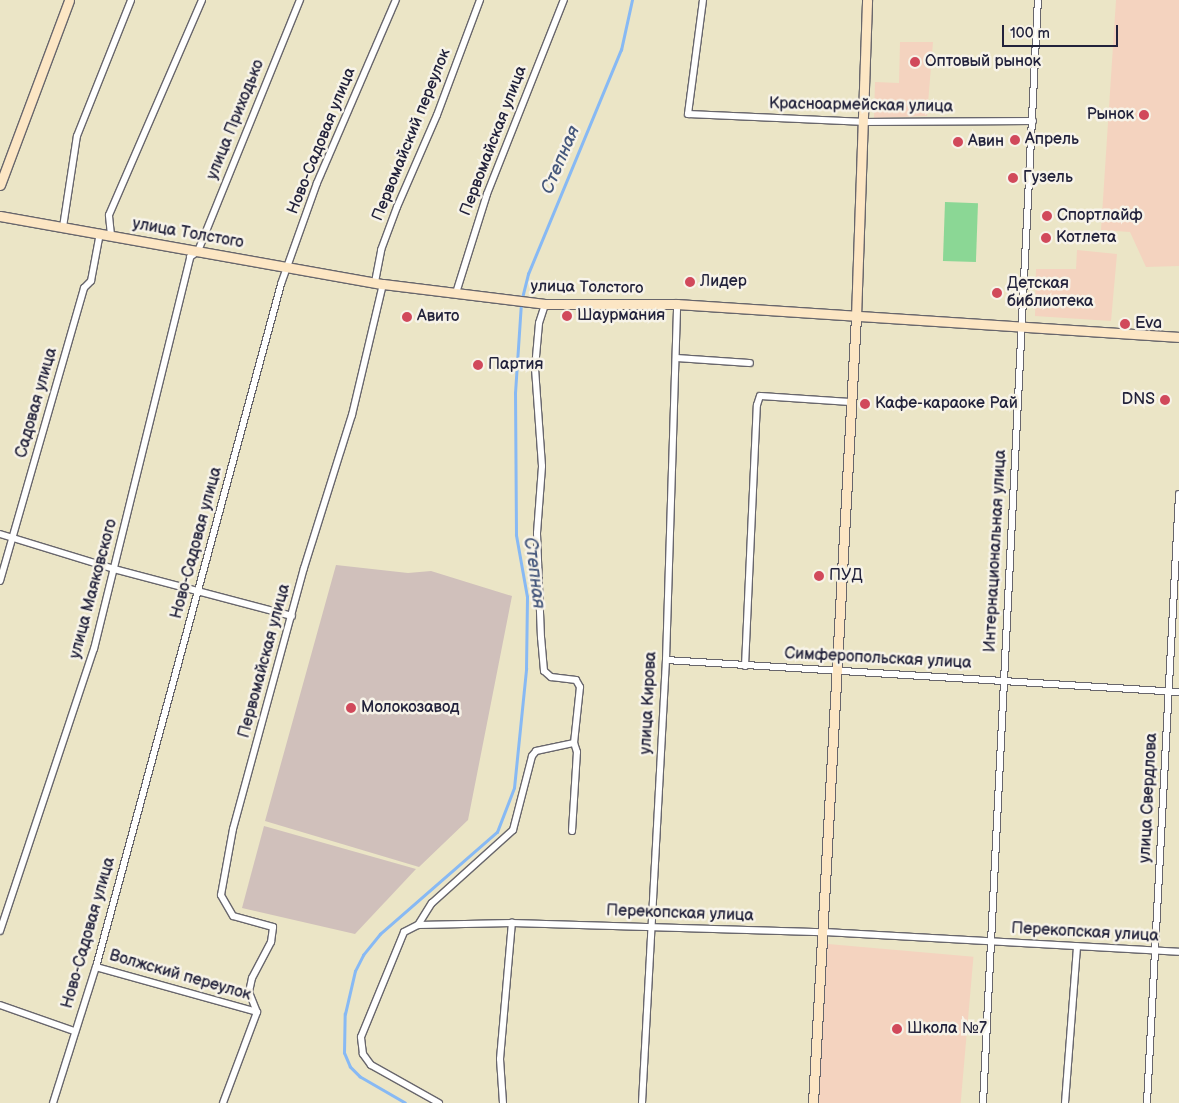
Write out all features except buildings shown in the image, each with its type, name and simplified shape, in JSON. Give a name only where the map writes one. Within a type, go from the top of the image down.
[{"type":"main road","points":[[0,185],[68,0]]},
{"type":"main road","points":[[813,1103],[856,317],[861,122],[867,0]]},
{"type":"main road","name":"улица Толстого","points":[[0,216],[379,283],[541,304],[678,304],[1179,337]]},
{"type":"street","points":[[63,227],[77,136],[131,0]]},
{"type":"street","points":[[111,236],[109,215],[202,0]]},
{"type":"street","name":"улица Приходько","points":[[198,251],[300,0]]},
{"type":"street","name":"Ново-Садовая улица","points":[[53,1103],[96,967],[281,284],[290,267],[317,183],[396,0]]},
{"type":"street","name":"Первомайский переулок","points":[[379,283],[381,250],[397,207],[437,115],[480,0]]},
{"type":"street","name":"Первомайская улица","points":[[456,293],[487,194],[564,0]]},
{"type":"street","name":"Красноармейская улица","points":[[703,0],[688,114],[861,122],[1033,121]]},
{"type":"street","name":"Интернациональная улица","points":[[983,1103],[994,942],[1003,680],[1023,327],[1038,0]]},
{"type":"street","name":"Садовая улица","points":[[0,581],[84,288],[91,281],[100,233]]},
{"type":"street","name":"улица Маяковского","points":[[0,931],[94,649],[190,258],[198,251]]},
{"type":"street","name":"Первомайская улица","points":[[257,1012],[249,992],[252,978],[271,942],[273,927],[233,916],[221,895],[233,829],[292,616],[352,415],[379,283]]},
{"type":"street","points":[[541,304],[535,368],[542,466],[537,532],[541,638],[544,671],[551,677],[576,680],[580,687],[574,743],[577,752],[572,831]]},
{"type":"street","name":"улица Кирова","points":[[642,1103],[666,660],[678,304]]},
{"type":"street","points":[[676,358],[750,363]]},
{"type":"street","points":[[745,666],[757,405],[760,396],[851,402]]},
{"type":"street","name":"улица Свердлова","points":[[1147,1103],[1179,494]]},
{"type":"street","points":[[0,534],[114,569],[199,589],[292,616]]},
{"type":"street","name":"Симферопольская улица","points":[[666,660],[1179,692]]},
{"type":"street","points":[[440,1103],[371,1065],[364,1054],[361,1037],[404,932],[418,925],[432,903],[513,830],[532,756],[536,751],[574,743]]},
{"type":"street","points":[[503,1103],[500,1059],[512,924]]},
{"type":"street","name":"Перекопская улица","points":[[418,925],[652,926],[823,932],[1179,952]]},
{"type":"street","points":[[1065,1103],[1076,946]]},
{"type":"street","name":"Волжский переулок","points":[[96,967],[257,1012]]},
{"type":"street","points":[[0,1005],[74,1032]]},
{"type":"street","points":[[223,1103],[257,1012]]},
{"type":"shaded area","name":"Рынок","points":[[1116,0],[1179,0],[1179,266],[1146,267],[1130,232],[1101,230]]},
{"type":"shaded area","name":"Оптовый рынок","points":[[900,42],[933,42],[927,116],[874,118],[875,82],[899,83]]},
{"type":"shaded area","points":[[1077,250],[1117,254],[1111,321],[1035,316],[1036,269],[1076,269]]},
{"type":"shaded area","name":"Молокозавод","points":[[336,565],[408,573],[431,571],[512,596],[468,820],[419,867],[265,821]]},
{"type":"shaded area","points":[[264,826],[416,869],[355,934],[242,908]]},
{"type":"shaded area","name":"Школа №7","points":[[828,944],[973,957],[961,1103],[814,1102]]},
{"type":"green space","points":[[945,202],[978,203],[976,262],[943,261]]},
{"type":"waterway","name":"Степная","points":[[522,298],[528,274],[621,50],[632,0]]},
{"type":"waterway","name":"Степная","points":[[405,1103],[360,1077],[350,1067],[344,1053],[345,1014],[355,971],[363,955],[380,934],[497,832],[514,788],[526,669],[527,597],[516,535],[515,393],[521,303]]},
{"type":"place","name":"Оптовый рынок","points":[[915,62]]},
{"type":"place","name":"Рынок","points":[[1144,115]]},
{"type":"place","name":"Апрель","points":[[1015,140]]},
{"type":"place","name":"Авин","points":[[958,142]]},
{"type":"place","name":"Гузель","points":[[1013,178]]},
{"type":"place","name":"Спортлайф","points":[[1047,216]]},
{"type":"place","name":"Котлета","points":[[1046,238]]},
{"type":"place","name":"Лидер","points":[[690,282]]},
{"type":"place","name":"Детская библиотека","points":[[997,293]]},
{"type":"place","name":"Шаурмания","points":[[567,316]]},
{"type":"place","name":"Авито","points":[[407,317]]},
{"type":"place","name":"Eva","points":[[1125,324]]},
{"type":"place","name":"Партия","points":[[478,365]]},
{"type":"place","name":"DNS","points":[[1165,400]]},
{"type":"place","name":"Кафе-караоке Рай","points":[[865,404]]},
{"type":"place","name":"ПУД","points":[[819,576]]},
{"type":"place","name":"Молокозавод","points":[[351,708]]},
{"type":"place","name":"Школа №7","points":[[897,1029]]}]
